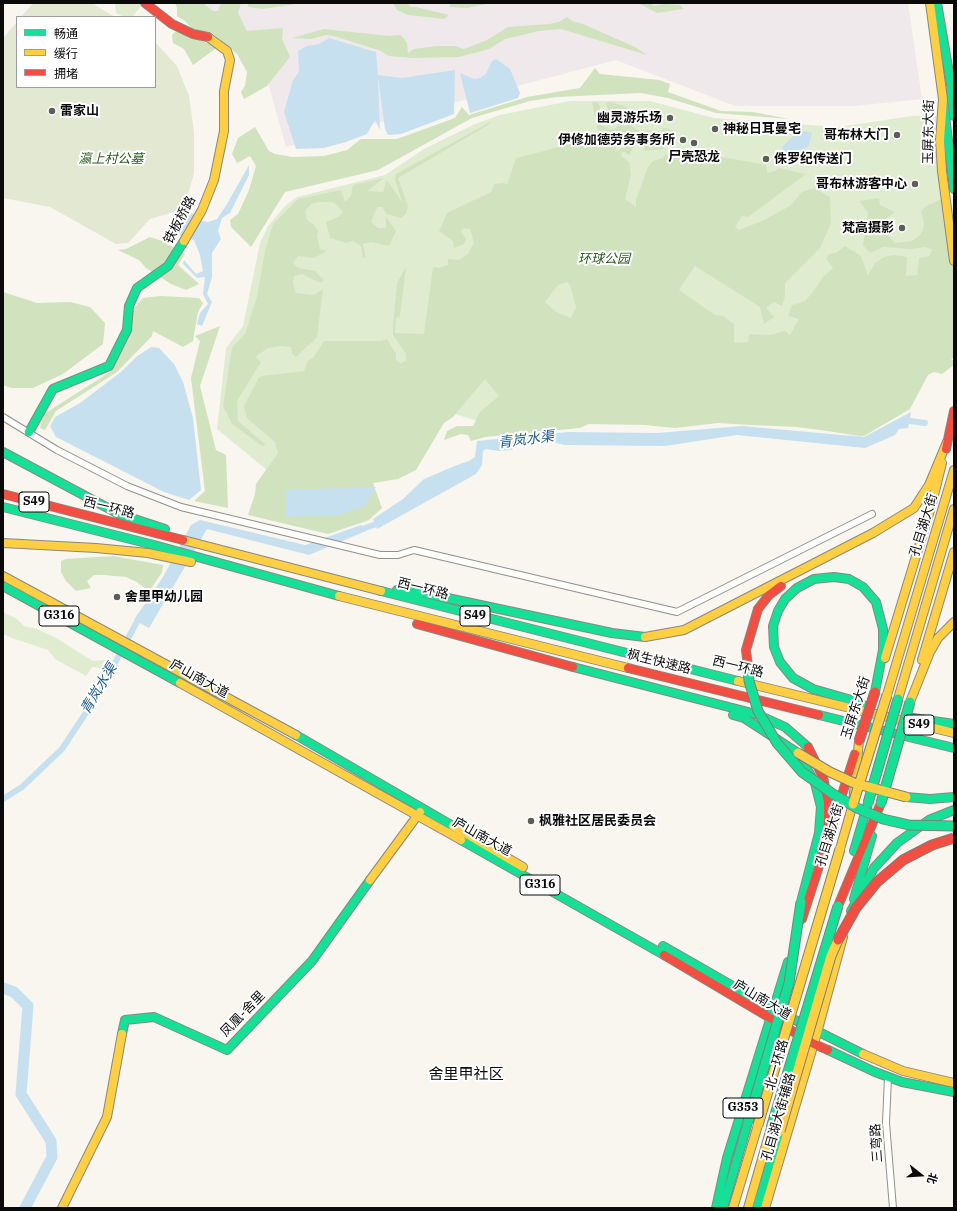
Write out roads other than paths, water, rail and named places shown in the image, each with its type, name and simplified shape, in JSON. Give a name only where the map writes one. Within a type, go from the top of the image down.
[{"type":"main road","name":"铁板桥路","points":[[29,432],[53,389],[109,366],[127,330],[129,306],[137,288],[168,266],[179,251],[202,210],[214,180],[224,132],[224,91],[230,60],[227,51],[209,37],[193,34],[172,24],[145,3]]},
{"type":"main road","name":"玉屏东大街","points":[[930,3],[943,99],[940,140],[942,172],[954,261]]},
{"type":"main road","name":"玉屏东大街","points":[[937,3],[951,90],[951,109]]},
{"type":"main road","points":[[943,99],[951,109],[954,189]]},
{"type":"main road","name":"玉屏东大街","points":[[773,1009],[875,692],[931,506],[954,411]]},
{"type":"main road","points":[[337,581],[424,594],[612,633],[647,637],[684,630],[873,533],[914,508],[929,485],[947,442]]},
{"type":"main road","points":[[3,452],[119,514],[278,564]]},
{"type":"main road","name":"孔目湖大街","points":[[733,1208],[954,470]]},
{"type":"main road","name":"西一环路","points":[[3,494],[278,564],[337,581],[885,716]]},
{"type":"main road","name":"西一环路","points":[[3,507],[61,523],[154,545],[359,602]]},
{"type":"main road","name":"孔目湖大街","points":[[838,906],[954,509]]},
{"type":"main road","points":[[3,543],[96,548],[148,553],[278,580]]},
{"type":"main road","points":[[817,1033],[881,803],[954,552]]},
{"type":"main road","points":[[807,566],[769,595],[758,609],[751,628],[746,650],[749,681],[758,711],[777,743],[802,772],[856,808],[883,819],[909,825],[938,827],[954,826]]},
{"type":"main road","name":"庐山南大道","points":[[3,576],[114,637],[135,653]]},
{"type":"main road","points":[[875,692],[882,650],[883,629],[876,602],[863,587],[849,579],[834,577],[814,579],[797,588],[785,599],[778,611],[773,626],[774,647],[780,662],[793,678],[813,689],[855,701],[885,716],[925,718],[954,724]]},
{"type":"main road","name":"庐山南大道","points":[[3,586],[114,646],[135,653],[315,746],[420,812],[653,949],[770,1020],[814,1044],[888,1077],[927,1088],[954,1092]]},
{"type":"main road","points":[[333,595],[410,622],[532,657],[756,714],[785,727],[806,744],[823,777],[828,801],[828,824],[825,846]]},
{"type":"main road","name":"枫生快速路","points":[[359,602],[954,748]]},
{"type":"main road","points":[[910,702],[930,652],[938,638],[954,622]]},
{"type":"main road","points":[[651,687],[744,718],[798,754],[830,772],[854,783],[879,791],[918,798],[954,797]]},
{"type":"main road","name":"S49","points":[[885,716],[954,734]]},
{"type":"main road","points":[[853,804],[859,741]]},
{"type":"main road","points":[[722,1208],[789,983],[801,902],[819,833],[821,807],[815,783],[798,754]]},
{"type":"main road","points":[[838,906],[881,803]]},
{"type":"main road","points":[[850,912],[874,868],[903,839],[929,820],[954,810]]},
{"type":"main road","name":"庐山南大道","points":[[420,812],[817,1033],[903,1072],[954,1083]]},
{"type":"main road","name":"凤凰-舍里","points":[[62,1208],[107,1117],[126,1020],[154,1017],[227,1050],[312,961],[420,812]]},
{"type":"main road","points":[[757,1208],[776,1130],[831,956],[839,937],[856,908],[877,882],[903,860],[932,845],[954,838]]},
{"type":"main road","name":"北一环路","points":[[748,1208],[776,1130],[838,906]]},
{"type":"main road","name":"G353","points":[[716,1208],[727,1158],[773,1009]]},
{"type":"main road","name":"孔目湖大街辅路","points":[[765,1208],[817,1033]]},
{"type":"street","points":[[3,417],[57,450],[127,486],[181,507],[380,555],[398,555],[414,550],[677,612],[872,514]]},
{"type":"street","name":"三弯路","points":[[888,1077],[886,1123],[893,1208]]},
{"type":"water","points":[[329,38],[376,52],[378,75],[402,78],[455,70],[454,114],[401,134],[388,135],[385,129],[378,77],[380,130],[375,120],[367,134],[346,142],[324,148],[296,149],[284,112],[293,80],[299,72],[298,51],[307,46],[319,44]]},
{"type":"water","points":[[496,59],[510,69],[520,93],[518,98],[470,113],[460,73],[474,79],[480,78],[486,74],[492,61]]},
{"type":"water","points":[[795,129],[812,133],[809,145],[798,155],[796,163],[780,159],[783,146],[794,135]]},
{"type":"water","points":[[249,165],[249,175],[230,213],[222,218],[218,231],[221,239],[212,253],[212,277],[207,294],[212,302],[202,326],[197,324],[200,313],[208,304],[203,294],[205,277],[197,278],[183,264],[184,260],[196,274],[203,271],[200,255],[194,240],[172,233],[183,220],[192,213],[202,221],[208,222],[217,219]]},
{"type":"water","points":[[151,347],[159,348],[174,364],[183,382],[193,418],[201,490],[189,500],[164,492],[56,437],[50,426],[55,417],[80,403],[121,372],[136,357]]},
{"type":"water","points":[[911,412],[908,428],[899,429],[895,435],[865,448],[737,435],[665,446],[565,445],[548,441],[522,444],[511,450],[499,451],[486,449],[483,451],[482,465],[476,474],[377,529],[373,519],[403,499],[424,479],[469,461],[475,457],[477,441],[568,432],[657,433],[742,426],[864,437]]},
{"type":"water","points":[[376,487],[365,506],[339,515],[285,517],[285,490]]},
{"type":"water","points":[[200,520],[305,545],[361,525],[366,531],[309,555],[207,529],[149,628],[134,620],[163,577],[191,525]]},
{"type":"waterway","name":"青岚水渠","points":[[903,420],[925,423]]},
{"type":"waterway","name":"青岚水渠","points":[[357,531],[382,522]]},
{"type":"waterway","name":"青岚水渠","points":[[3,799],[22,787],[62,749],[99,693],[140,616]]},
{"type":"waterway","points":[[3,988],[14,992],[28,1006],[21,1094],[51,1141],[52,1157],[25,1208]]},
{"type":"place","name":"雷家山","points":[[52,111]]},
{"type":"place","name":"幽灵游乐场","points":[[670,118]]},
{"type":"place","name":"神秘日耳曼宅","points":[[715,129]]},
{"type":"place","name":"哥布林大门","points":[[897,135]]},
{"type":"place","name":"伊修加德劳务事务所","points":[[683,140]]},
{"type":"place","name":"尸壳恐龙","points":[[694,143]]},
{"type":"place","name":"侏罗纪传送门","points":[[766,159]]},
{"type":"place","name":"哥布林游客中心","points":[[915,184]]},
{"type":"place","name":"梵高摄影","points":[[902,228]]},
{"type":"place","name":"舍里甲幼儿园","points":[[117,597]]},
{"type":"place","name":"枫雅社区居民委员会","points":[[531,821]]},
{"type":"district","name":"舍里甲社区","points":[[466,1075]]},
{"type":"park label","name":"瀛上村公墓","points":[[111,159]]},
{"type":"park label","name":"环球公园","points":[[604,259]]}]
